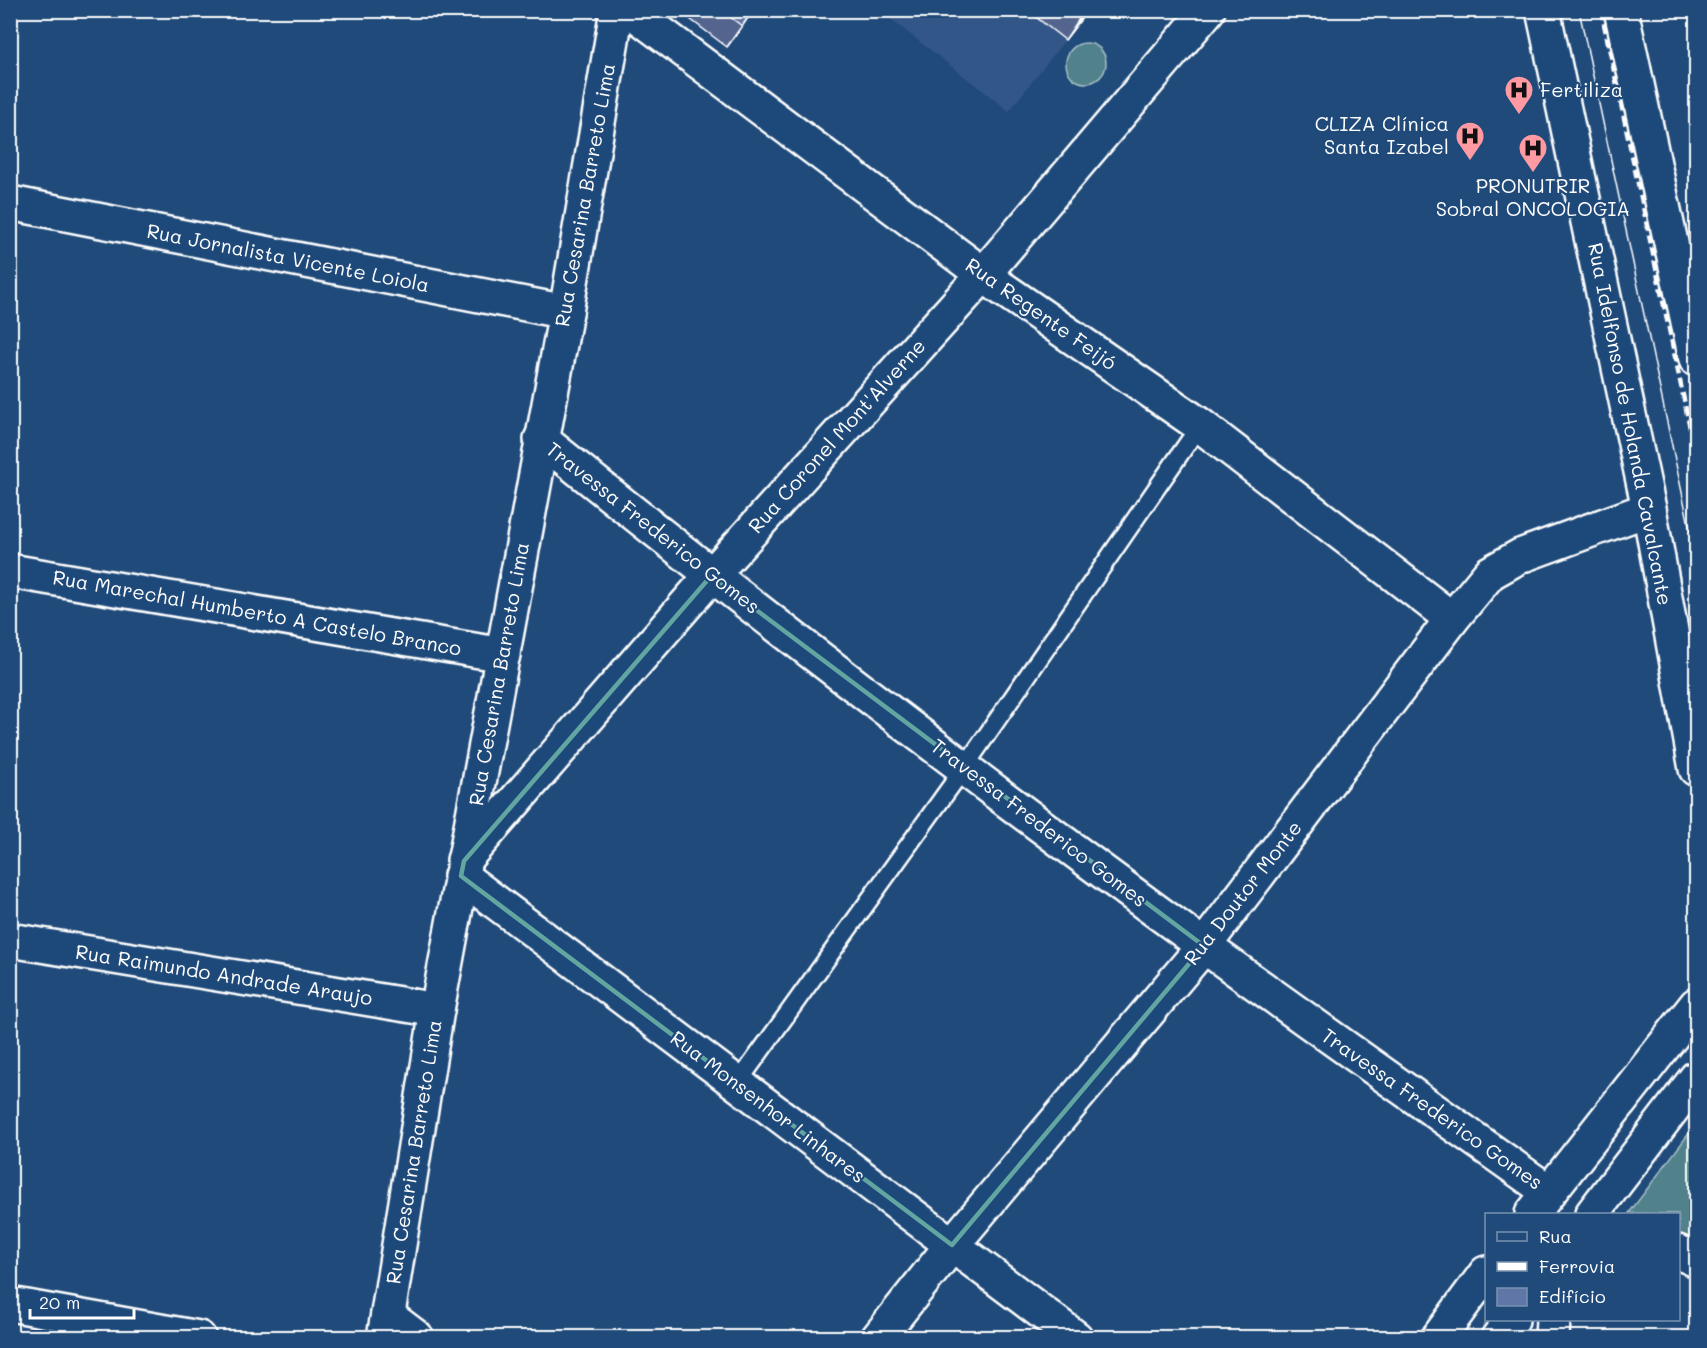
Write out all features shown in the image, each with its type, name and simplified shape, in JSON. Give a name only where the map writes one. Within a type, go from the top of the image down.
[{"type":"street","name":"Rua Cesarina Barreto Lima","points":[[386,1327],[436,1010],[566,312],[617,10]]},
{"type":"street","name":"Rua Regente Feijó","points":[[630,10],[983,276],[1200,425],[1452,619]]},
{"type":"street","name":"Rua Coronel Mont'Alverne","points":[[463,868],[711,576],[983,276],[1208,10]]},
{"type":"street","name":"Rua Idelfonso de Holanda Cavalcante","points":[[1544,10],[1649,509],[1696,769]]},
{"type":"street","points":[[1621,10],[1692,311],[1696,359]]},
{"type":"street","name":"Rua Jornalista Vicente Loiola","points":[[10,203],[566,312]]},
{"type":"street","name":"Travessa Frederico Gomes","points":[[541,439],[711,576],[1204,946],[1540,1203]]},
{"type":"street","name":"Rua Doutor Monte","points":[[878,1338],[952,1245],[1204,946],[1452,619],[1490,573],[1520,556],[1649,509]]},
{"type":"street","name":"Rua Marechal Humberto A Castelo Branco","points":[[10,572],[503,655]]},
{"type":"street","name":"Rua Monsenhor Linhares","points":[[463,868],[736,1084],[1076,1338]]},
{"type":"street","name":"Rua Raimundo Andrade Araujo","points":[[10,940],[436,1010]]},
{"type":"street","points":[[1540,1203],[1696,1005]]},
{"type":"street","points":[[1595,1213],[1696,1078]]},
{"type":"street","points":[[1680,1253],[1696,1260]]},
{"type":"street","points":[[1438,1338],[1485,1275]]},
{"type":"street","points":[[10,1304],[199,1338]]},
{"type":"street","points":[[1498,1338],[1511,1321]]},
{"type":"street","points":[[1552,1321],[1552,1338]]},
{"type":"street","points":[[386,1327],[417,1338]]},
{"type":"lane","points":[[736,1084],[964,768],[1200,425]]},
{"type":"highlighted area","points":[[711,576],[1204,946],[952,1245],[461,876],[464,861]]},
{"type":"shaded area","points":[[880,11],[1088,11],[1009,111]]},
{"type":"green space","points":[[1086,43],[1100,49],[1106,63],[1100,77],[1086,83],[1072,77],[1066,63],[1072,49]]},
{"type":"green space","points":[[1696,1124],[1696,1243],[1680,1235],[1680,1213],[1629,1213]]},
{"type":"building","points":[[721,10],[753,10],[742,26]]},
{"type":"building","points":[[1068,10],[1086,10],[1079,19]]},
{"type":"tram line","points":[[1579,10],[1696,558]]},
{"type":"railway","points":[[1601,10],[1696,456]]},
{"type":"place","name":"Fertiliza","points":[[1519,116]]},
{"type":"place","name":"CLIZA Clínica Santa Izabel","points":[[1470,162]]},
{"type":"place","name":"PRONUTRIR Sobral ONCOLOGIA","points":[[1533,174]]}]
